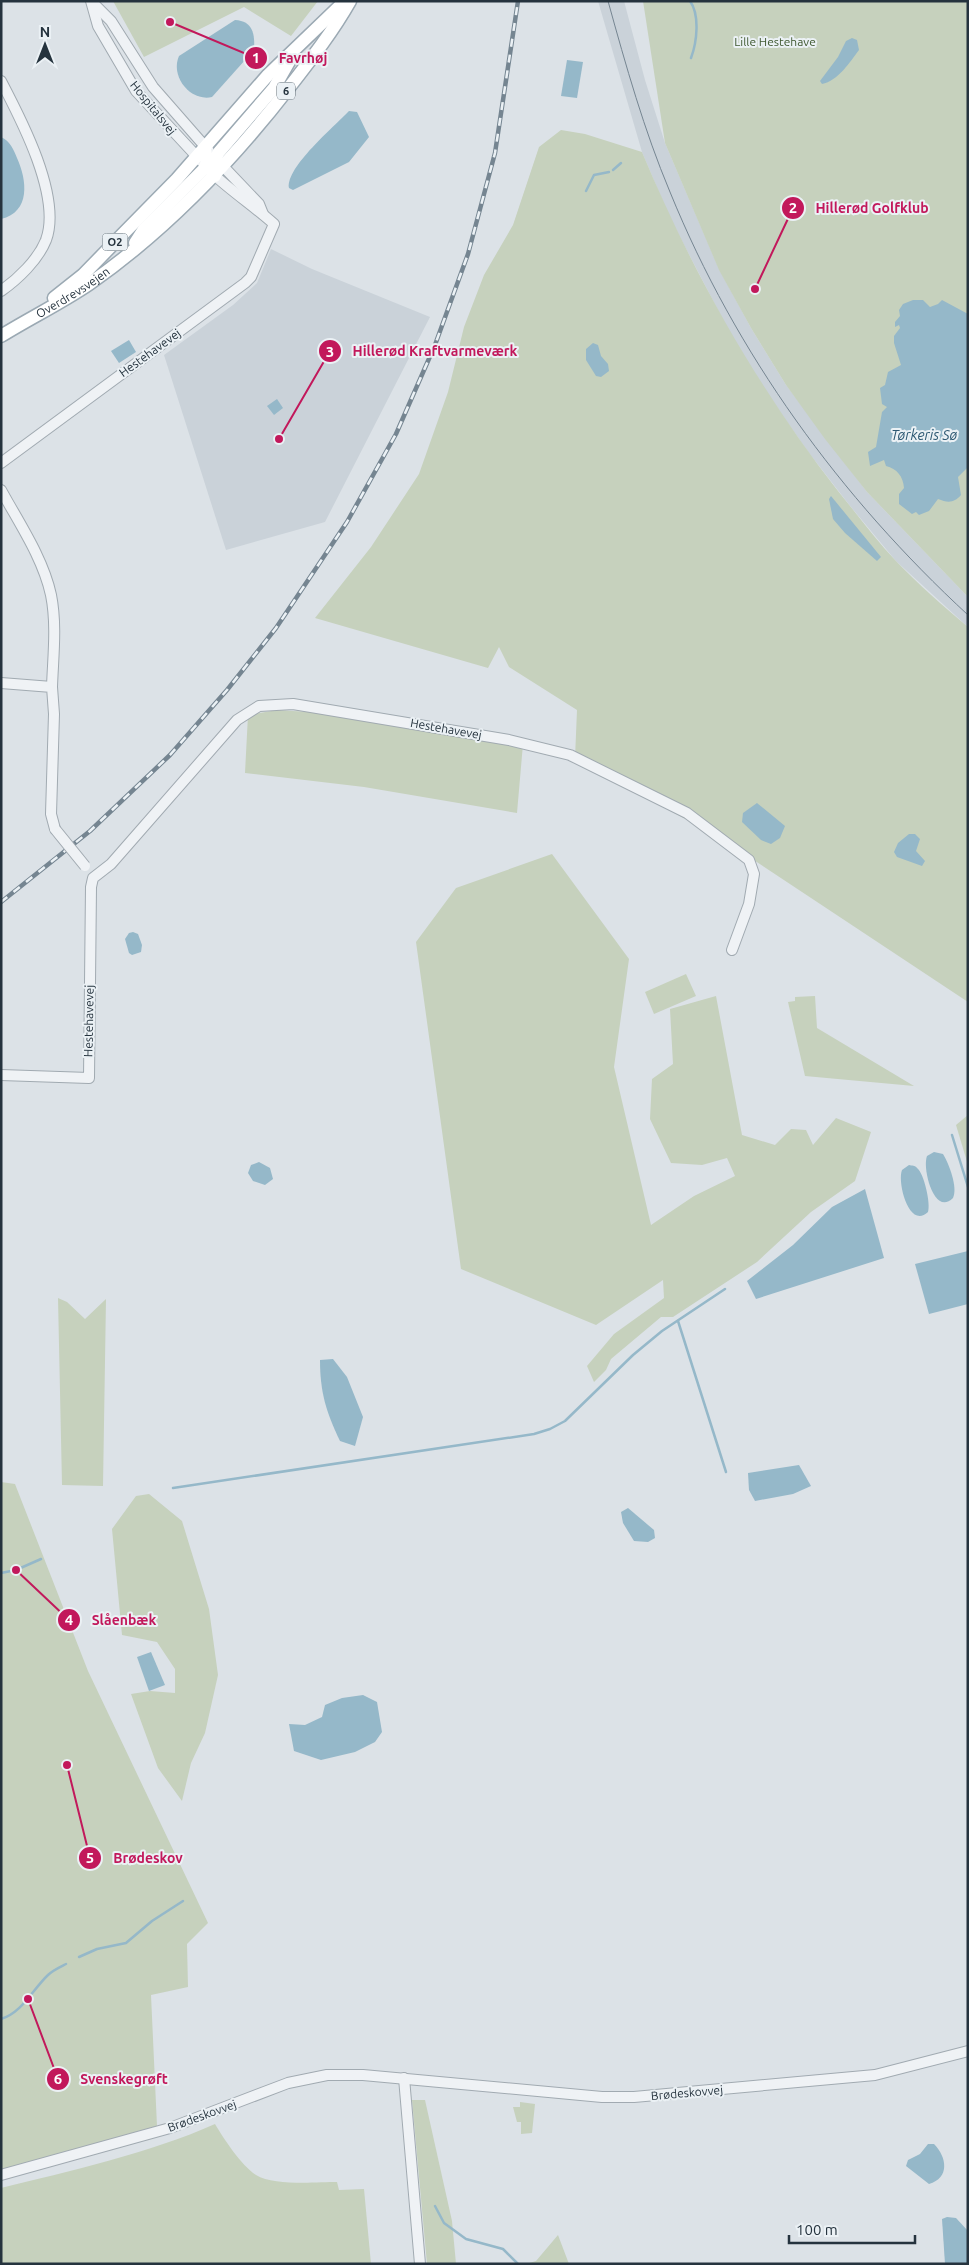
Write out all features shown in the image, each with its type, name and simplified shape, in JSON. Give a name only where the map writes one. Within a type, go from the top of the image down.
[{"type":"main road","name":"Overdrevsvejen","points":[[16,327],[82,275],[177,179],[268,75],[345,1]]},
{"type":"main road","name":"6","points":[[215,167],[269,114],[338,23],[350,1]]},
{"type":"main road","points":[[215,167],[218,152],[274,88],[296,49]]},
{"type":"main road","points":[[200,152],[207,153],[215,167]]},
{"type":"main road","name":"Overdrevsvejen","points":[[1,336],[89,284],[126,256],[144,230],[215,167]]},
{"type":"street","name":"Hospitalsvej","points":[[92,2],[111,21],[153,87],[200,152]]},
{"type":"street","name":"Hospitalsvej","points":[[92,2],[93,14],[98,26],[136,91],[200,152]]},
{"type":"street","points":[[1,81],[22,122],[44,182],[50,215],[46,240],[15,281],[1,291]]},
{"type":"street","name":"Hestehavevej","points":[[1,463],[245,283],[258,264],[274,224],[254,209],[215,167]]},
{"type":"street","points":[[1,490],[43,568],[51,594],[54,621],[51,814],[55,829],[94,878]]},
{"type":"street","points":[[1,683],[52,687]]},
{"type":"street","name":"Hestehavevej","points":[[1,1075],[89,1078],[91,887],[94,878],[112,864],[237,720],[259,706],[293,704],[509,740],[570,755],[687,813],[749,860],[754,874],[749,904],[732,950]]},
{"type":"street","name":"Brødeskovvej","points":[[1,2175],[170,2128],[288,2083],[310,2078],[344,2074],[602,2097],[634,2097],[875,2075],[968,2051]]},
{"type":"street","points":[[404,2078],[420,2264]]},
{"type":"shaded area","points":[[598,1],[624,1],[645,80],[665,143],[719,269],[751,328],[786,385],[867,492],[968,597],[968,627],[896,561],[851,507],[809,453],[769,396],[732,337],[669,216],[642,152]]},
{"type":"shaded area","points":[[271,249],[312,269],[430,317],[325,522],[226,550],[164,355],[233,305],[257,283]]},
{"type":"green space","points":[[113,1],[318,1],[291,36],[244,7],[144,57]]},
{"type":"green space","name":"Lille Hestehave","points":[[643,1],[968,1],[968,597],[867,492],[825,439],[786,385],[751,328],[719,270],[665,143]]},
{"type":"green space","points":[[561,130],[585,134],[642,152],[705,285],[754,370],[808,452],[896,561],[968,627],[968,1002],[725,841],[575,758],[577,710],[509,667],[499,647],[488,668],[315,618],[371,547],[419,474],[448,392],[464,327],[484,275],[513,225],[539,147]]},
{"type":"green space","points":[[277,710],[341,714],[523,744],[517,813],[364,787],[245,773],[248,715]]},
{"type":"green space","points":[[552,854],[629,959],[614,1067],[651,1225],[694,1196],[735,1176],[727,1158],[702,1165],[671,1163],[650,1119],[652,1079],[673,1064],[670,1009],[716,996],[742,1135],[775,1145],[791,1129],[806,1130],[813,1145],[836,1118],[871,1132],[855,1181],[811,1212],[757,1262],[673,1317],[661,1317],[611,1359],[606,1370],[594,1382],[587,1366],[614,1334],[664,1298],[663,1280],[596,1325],[461,1269],[416,942],[456,888]]},
{"type":"green space","points":[[686,974],[696,996],[654,1014],[645,992]]},
{"type":"green space","points":[[815,996],[817,1028],[914,1086],[805,1076],[788,1002],[795,1001],[795,997]]},
{"type":"green space","points":[[968,1115],[968,1165],[956,1125]]},
{"type":"green space","points":[[58,1298],[67,1302],[85,1319],[106,1299],[103,1486],[62,1485]]},
{"type":"green space","points":[[1,1482],[15,1484],[88,1671],[208,1923],[187,1944],[188,1987],[151,1995],[157,2126],[1,2170]]},
{"type":"green space","points":[[149,1494],[182,1521],[209,1609],[218,1675],[205,1733],[191,1763],[182,1801],[158,1768],[131,1694],[150,1691],[175,1693],[175,1669],[157,1642],[122,1635],[112,1529],[136,1496]]},
{"type":"green space","points":[[412,2100],[425,2100],[452,2221],[456,2264],[427,2264]]},
{"type":"green space","points":[[520,2102],[535,2104],[532,2133],[521,2134],[521,2122],[517,2122],[513,2107],[520,2107]]},
{"type":"green space","points":[[215,2124],[239,2158],[256,2175],[273,2181],[295,2183],[337,2182],[339,2190],[364,2189],[371,2264],[1,2264],[1,2188],[137,2153]]},
{"type":"green space","points":[[558,2235],[569,2264],[526,2264],[536,2261]]},
{"type":"water","points":[[235,20],[246,23],[252,29],[254,50],[212,97],[196,96],[184,86],[177,72],[179,56]]},
{"type":"water","points":[[852,38],[857,40],[859,50],[838,75],[822,84],[820,81],[838,57],[846,41]]},
{"type":"water","points":[[567,60],[583,62],[577,98],[561,96]]},
{"type":"water","points":[[349,111],[357,112],[369,137],[349,162],[293,190],[289,188],[290,179],[295,169],[312,148]]},
{"type":"water","points":[[1,137],[9,143],[14,152],[23,176],[24,194],[18,210],[1,219]]},
{"type":"water","name":"Tørkeris Sø","points":[[913,300],[923,300],[930,307],[942,300],[968,314],[968,467],[958,477],[961,495],[956,500],[945,501],[938,499],[929,511],[919,515],[916,512],[912,514],[899,504],[899,494],[904,488],[899,474],[886,466],[884,460],[870,466],[868,452],[876,447],[882,412],[887,407],[882,404],[880,388],[885,385],[888,372],[901,365],[894,343],[894,336],[900,328],[899,325],[895,327],[895,322],[900,316],[899,310],[903,304]]},
{"type":"water","points":[[129,340],[136,352],[119,363],[111,351]]},
{"type":"water","points":[[593,343],[598,345],[601,356],[608,364],[609,371],[601,377],[596,376],[586,360],[586,349]]},
{"type":"water","points":[[277,399],[283,408],[274,415],[267,406]]},
{"type":"water","points":[[831,496],[881,557],[877,561],[845,533],[833,519],[829,499]]},
{"type":"water","points":[[757,803],[785,826],[780,838],[771,844],[761,840],[742,822],[743,813]]},
{"type":"water","points":[[909,834],[915,834],[920,839],[916,851],[925,861],[922,866],[897,857],[894,852],[898,843]]},
{"type":"water","points":[[129,933],[138,934],[142,945],[141,952],[132,955],[129,953],[125,939]]},
{"type":"water","points":[[934,1152],[943,1154],[952,1176],[953,1198],[946,1202],[940,1201],[935,1196],[928,1180],[926,1170],[927,1156]]},
{"type":"water","points":[[259,1162],[270,1168],[273,1179],[265,1185],[253,1181],[248,1173],[251,1165]]},
{"type":"water","points":[[909,1165],[915,1166],[920,1171],[926,1189],[929,1208],[928,1212],[921,1216],[915,1215],[910,1210],[903,1193],[901,1184],[902,1170]]},
{"type":"water","points":[[865,1189],[884,1258],[756,1299],[747,1281],[793,1245],[832,1207]]},
{"type":"water","points":[[968,1251],[968,1304],[929,1314],[915,1264]]},
{"type":"water","points":[[333,1359],[347,1377],[363,1417],[355,1446],[340,1441],[325,1402],[321,1382],[320,1360]]},
{"type":"water","points":[[799,1465],[811,1486],[793,1494],[755,1501],[749,1490],[748,1473]]},
{"type":"water","points":[[628,1508],[654,1530],[655,1538],[648,1542],[634,1541],[623,1523],[621,1512]]},
{"type":"water","points":[[151,1652],[165,1685],[149,1691],[137,1657]]},
{"type":"water","points":[[363,1695],[377,1702],[382,1732],[375,1742],[355,1752],[321,1760],[294,1751],[289,1724],[305,1725],[322,1717],[325,1705],[342,1698]]},
{"type":"water","points":[[928,2144],[934,2144],[944,2161],[943,2172],[940,2177],[929,2184],[906,2166],[908,2160],[920,2154]]},
{"type":"water","points":[[947,2217],[956,2218],[968,2231],[967,2264],[945,2264],[942,2219]]},
{"type":"waterway","points":[[690,1],[696,21],[695,44],[691,58]]},
{"type":"waterway","points":[[613,170],[621,163]]},
{"type":"waterway","points":[[586,191],[594,175],[609,172]]},
{"type":"waterway","points":[[952,1135],[968,1187]]},
{"type":"waterway","points":[[173,1488],[534,1434],[550,1429],[565,1421],[633,1355],[662,1331],[725,1289]]},
{"type":"waterway","points":[[678,1321],[726,1472]]},
{"type":"waterway","points":[[1,1573],[16,1570],[41,1559]]},
{"type":"waterway","points":[[79,1957],[97,1949],[126,1943],[152,1921],[183,1901]]},
{"type":"waterway","points":[[1,2019],[15,2012],[48,1975],[66,1964]]},
{"type":"waterway","points":[[435,2206],[444,2223],[466,2239],[503,2249],[518,2264]]},
{"type":"tram line","points":[[608,1],[636,98],[661,169],[697,252],[726,310],[796,420],[835,472],[921,570],[968,615]]},
{"type":"railway","points":[[1,902],[90,831],[170,755],[227,690],[276,628],[347,522],[396,434],[435,345],[468,254],[495,153],[518,1]]},
{"type":"place","name":"Favrhøj","points":[[170,22]]},
{"type":"place","name":"Hillerød Golfklub","points":[[755,289]]},
{"type":"place","name":"Hillerød Kraftvarmeværk","points":[[279,439]]},
{"type":"place","name":"Slåenbæk","points":[[16,1570]]},
{"type":"place","name":"Brødeskov","points":[[67,1765]]},
{"type":"place","name":"Svenskegrøft","points":[[28,1999]]}]
